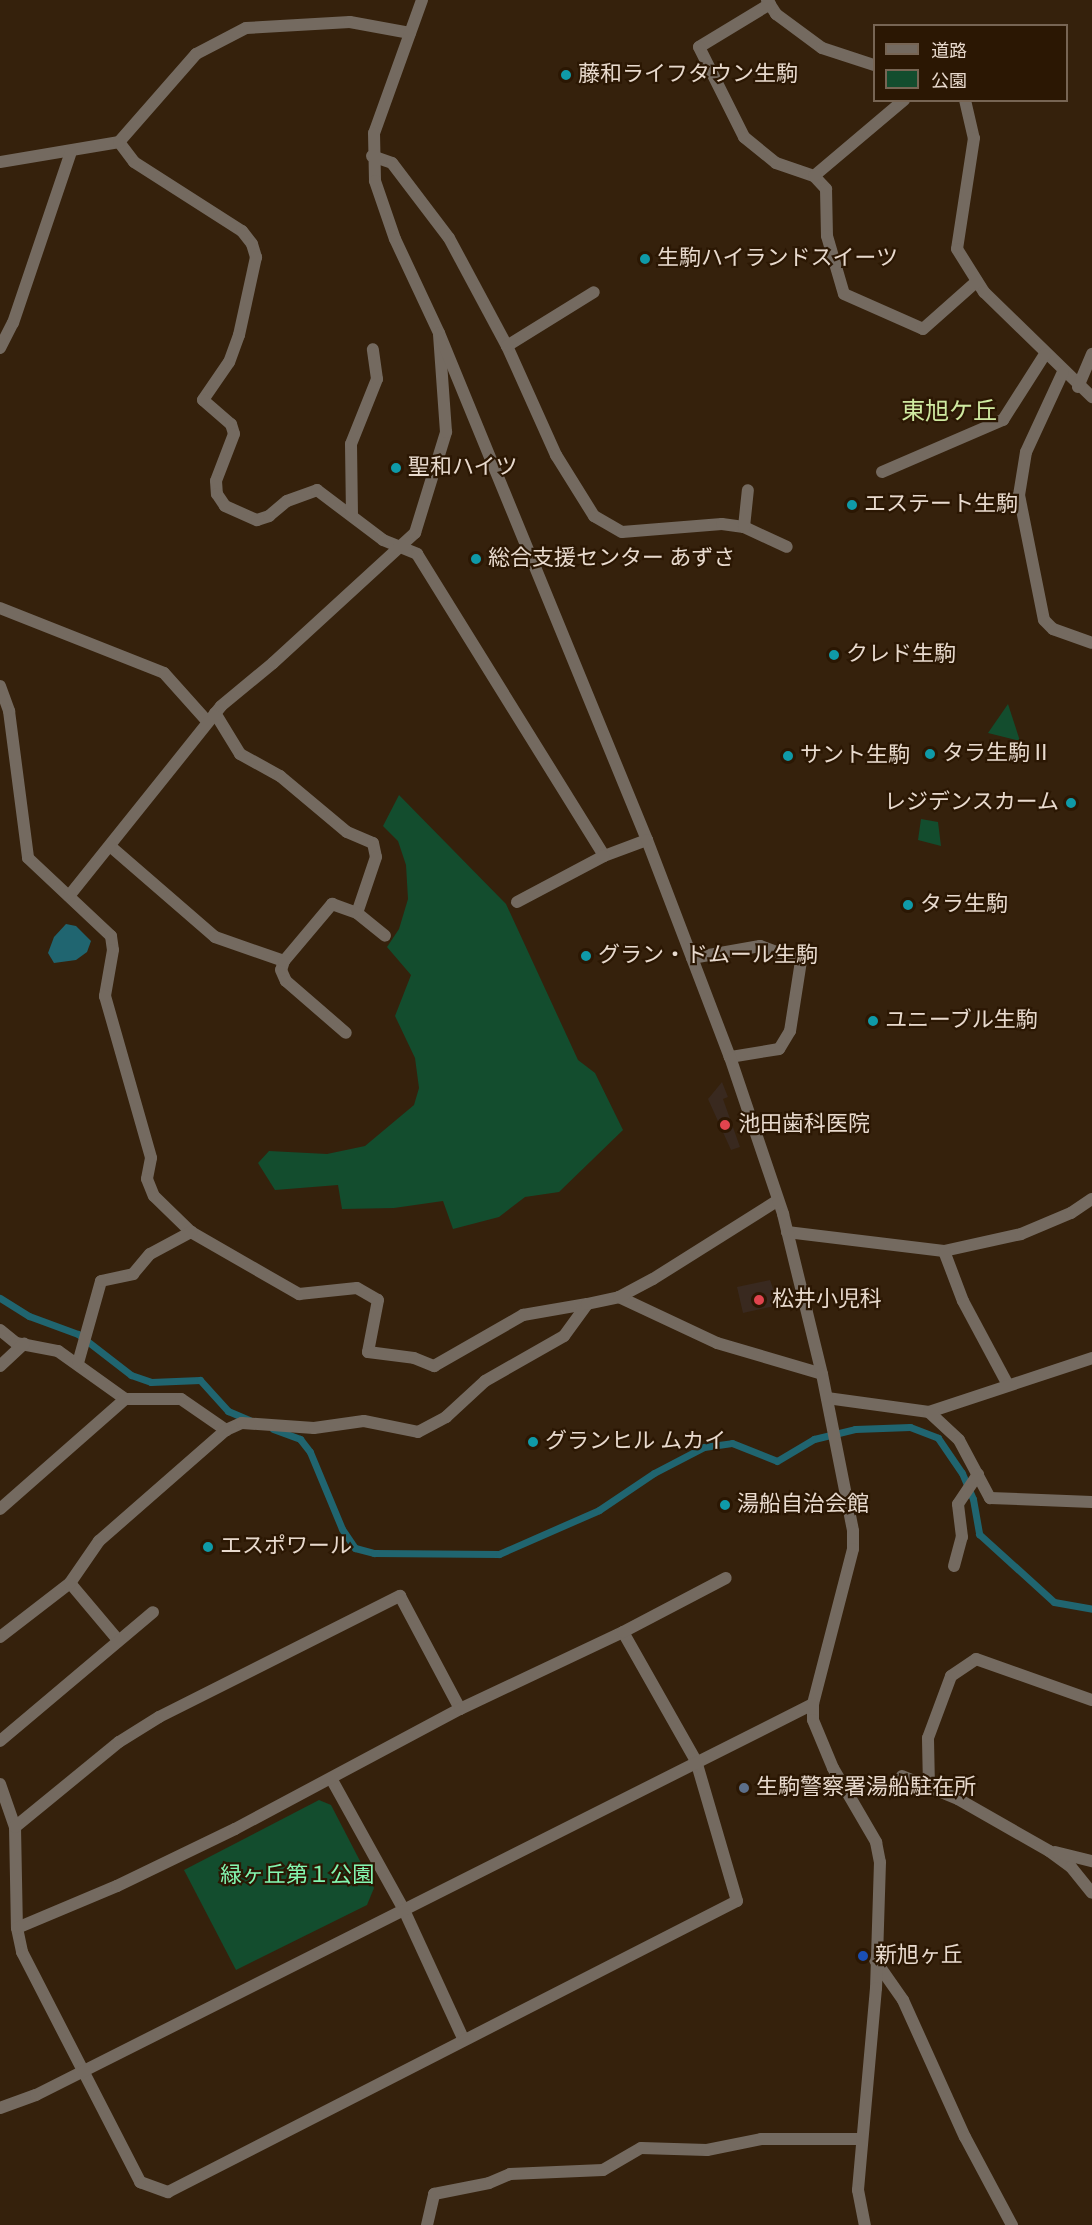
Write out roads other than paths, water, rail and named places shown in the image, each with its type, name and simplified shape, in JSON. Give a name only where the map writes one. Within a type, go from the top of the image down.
[{"type":"street","points":[[422,0],[374,133],[372,156],[375,181],[395,239],[438,333],[647,840],[730,1057],[788,1232],[827,1398],[853,1549],[813,1704],[813,1720],[824,1748],[876,1842],[880,1900],[860,2139],[858,2190],[865,2225]]},
{"type":"street","points":[[873,65],[822,48],[776,14],[768,2],[699,47],[744,137],[776,163],[814,176],[826,189],[827,236],[844,294],[923,329],[977,281]]},
{"type":"street","points":[[0,162],[71,152],[119,142],[196,54],[246,28],[318,21],[350,22],[410,33]]},
{"type":"street","points":[[814,176],[902,102]]},
{"type":"street","points":[[965,102],[974,138],[957,249],[977,281],[1045,354],[1078,387],[1092,397]]},
{"type":"street","points":[[119,142],[134,162],[242,231],[252,244],[256,257],[229,362],[203,400],[231,424],[234,434],[216,481],[217,494],[237,514],[257,520],[269,516],[286,501],[317,490],[383,540],[417,554],[604,856]]},
{"type":"street","points":[[0,348],[13,323],[71,152]]},
{"type":"street","points":[[372,156],[392,163],[449,238],[507,346],[581,499],[608,527],[622,532],[722,524],[744,526],[787,546]]},
{"type":"street","points":[[507,346],[594,292]]},
{"type":"street","points":[[69,896],[211,717],[403,547],[415,533],[446,432],[438,333]]},
{"type":"street","points":[[352,516],[351,444],[377,379],[373,349]]},
{"type":"street","points":[[882,472],[1003,420],[1045,354]]},
{"type":"street","points":[[1078,387],[1092,354]]},
{"type":"street","points":[[1063,372],[1026,452],[1019,495],[1044,620],[1053,629],[1092,643]]},
{"type":"street","points":[[744,526],[748,490]]},
{"type":"street","points":[[0,608],[164,673],[211,717],[240,754],[280,776],[347,832],[373,843],[376,857],[357,913]]},
{"type":"street","points":[[0,686],[9,711],[24,845],[28,858],[111,936],[113,950],[105,996],[151,1158],[147,1179],[154,1196],[191,1233],[299,1294],[357,1288],[378,1300],[368,1352],[414,1358],[434,1366],[523,1315],[620,1297],[777,1201]]},
{"type":"street","points":[[517,902],[604,856],[647,840]]},
{"type":"street","points":[[110,846],[215,937],[284,961]]},
{"type":"street","points":[[346,1033],[286,981],[281,970],[284,961],[332,904],[357,913],[386,936]]},
{"type":"street","points":[[692,958],[760,946],[801,961],[790,1031],[779,1049],[730,1057]]},
{"type":"street","points":[[788,1232],[944,1251],[1022,1234],[1071,1213],[1092,1199]]},
{"type":"street","points":[[78,1363],[101,1281],[133,1274],[150,1254],[191,1233]]},
{"type":"street","points":[[944,1251],[963,1301],[1007,1383]]},
{"type":"street","points":[[620,1297],[717,1343],[822,1374]]},
{"type":"street","points":[[0,1637],[70,1583],[99,1541],[226,1430],[242,1423],[314,1428],[364,1421],[418,1432],[446,1417],[485,1381],[564,1335],[587,1304]]},
{"type":"street","points":[[0,1330],[24,1344],[58,1351],[78,1363],[125,1399],[181,1399],[226,1430]]},
{"type":"street","points":[[0,1366],[24,1344]]},
{"type":"street","points":[[827,1398],[929,1412],[1007,1383],[1092,1358]]},
{"type":"street","points":[[0,1509],[125,1399]]},
{"type":"street","points":[[929,1412],[959,1440],[990,1498],[1092,1502]]},
{"type":"street","points":[[954,1566],[962,1537],[958,1504],[978,1474]]},
{"type":"street","points":[[17,1928],[117,1886],[332,1780],[460,1709],[623,1632],[726,1578]]},
{"type":"street","points":[[70,1583],[118,1640]]},
{"type":"street","points":[[15,1827],[119,1742],[159,1717],[400,1596],[460,1709]]},
{"type":"street","points":[[0,1741],[153,1612]]},
{"type":"street","points":[[0,1784],[15,1827],[17,1928],[22,1952],[140,2182],[168,2192],[463,2038],[736,1901],[696,1761],[623,1632]]},
{"type":"street","points":[[929,1787],[928,1738],[951,1676],[976,1659],[1092,1700]]},
{"type":"street","points":[[0,2108],[36,2095],[81,2069],[404,1910],[813,1704]]},
{"type":"street","points":[[902,1776],[929,1787],[1050,1851],[1071,1867],[1092,1893]]},
{"type":"street","points":[[332,1780],[404,1910],[463,2038]]},
{"type":"street","points":[[1050,1851],[1092,1862]]},
{"type":"street","points":[[875,1960],[903,2000],[965,2137],[1013,2224]]},
{"type":"street","points":[[427,2225],[434,2194],[489,2183],[510,2174],[603,2170],[640,2148],[707,2150],[761,2139],[860,2139]]},
{"type":"water","points":[[66,924],[76,926],[91,941],[87,952],[76,960],[54,963],[48,953],[54,937]]},
{"type":"waterway","points":[[0,1298],[29,1316],[78,1334],[131,1375],[151,1382],[200,1380],[228,1411],[249,1420]]},
{"type":"waterway","points":[[273,1429],[300,1439],[310,1452],[342,1529],[355,1548],[374,1553],[499,1554],[599,1510],[654,1473],[704,1447],[732,1443],[777,1461],[814,1439],[855,1429],[910,1427],[938,1438],[962,1473],[973,1499],[979,1534],[1054,1602],[1092,1609]]},
{"type":"place","name":"藤和ライフタウン生駒","points":[[566,75]]},
{"type":"place","name":"生駒ハイランドスイーツ","points":[[645,259]]},
{"type":"place","name":"聖和ハイツ","points":[[396,468]]},
{"type":"place","name":"エステート生駒","points":[[852,505]]},
{"type":"place","name":"総合支援センター あずさ","points":[[476,559]]},
{"type":"place","name":"クレド生駒","points":[[834,655]]},
{"type":"place","name":"タラ生駒Ⅱ","points":[[930,754]]},
{"type":"place","name":"サント生駒","points":[[788,756]]},
{"type":"place","name":"レジデンスカーム","points":[[1071,803]]},
{"type":"place","name":"タラ生駒","points":[[908,905]]},
{"type":"place","name":"グラン・ドムール生駒","points":[[586,956]]},
{"type":"place","name":"ユニーブル生駒","points":[[873,1021]]},
{"type":"place","name":"池田歯科医院","points":[[725,1125]]},
{"type":"place","name":"松井小児科","points":[[759,1300]]},
{"type":"place","name":"グランヒル ムカイ","points":[[533,1442]]},
{"type":"place","name":"湯船自治会館","points":[[725,1505]]},
{"type":"place","name":"エスポワール","points":[[208,1547]]},
{"type":"place","name":"生駒警察署湯船駐在所","points":[[744,1788]]},
{"type":"place","name":"新旭ヶ丘","points":[[863,1956]]},
{"type":"district","name":"東旭ケ丘","points":[[949,412]]},
{"type":"park label","name":"緑ヶ丘第１公園","points":[[297,1876]]}]
